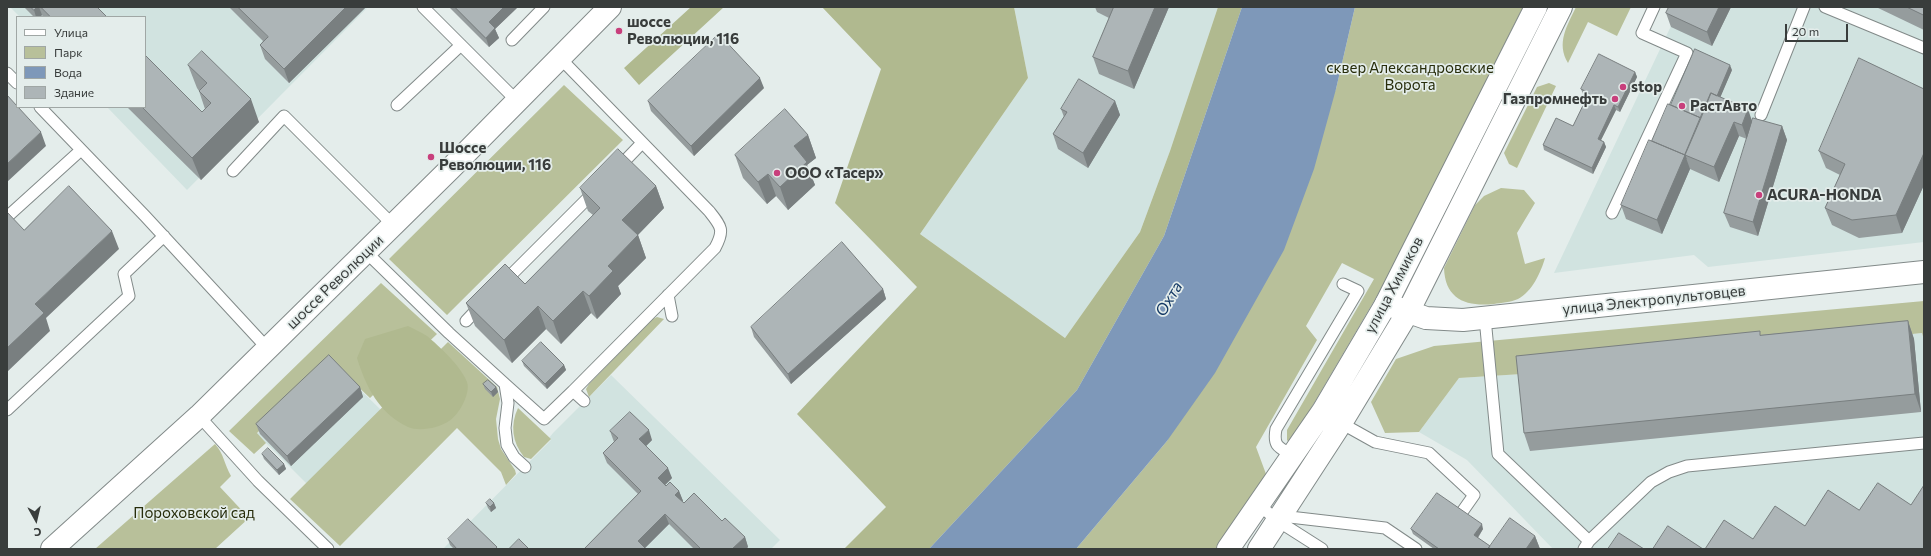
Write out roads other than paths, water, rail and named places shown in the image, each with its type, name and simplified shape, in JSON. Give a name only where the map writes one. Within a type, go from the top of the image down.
[{"type":"street","name":"шоссе Революции","points":[[52,549],[199,416],[268,349],[610,7]]},
{"type":"street","name":"улица Химиков","points":[[1228,549],[1323,411],[1386,304],[1536,7]]},
{"type":"street","name":"улица Химиков","points":[[1259,549],[1341,423],[1408,312],[1561,7]]},
{"type":"street","name":"улица Электропультовцев","points":[[1386,304],[1426,318],[1447,320],[1485,318],[1924,272]]},
{"type":"lane","points":[[423,7],[517,101]]},
{"type":"lane","points":[[512,40],[544,7]]},
{"type":"lane","points":[[1612,213],[1687,53],[1642,33],[1654,7]]},
{"type":"lane","points":[[1761,115],[1804,7]]},
{"type":"lane","points":[[1825,7],[1924,48]]},
{"type":"lane","points":[[397,105],[461,45]]},
{"type":"lane","points":[[366,252],[449,333],[544,419],[573,391],[715,248],[721,238],[721,227],[710,211],[560,58]]},
{"type":"lane","points":[[7,73],[16,82]]},
{"type":"lane","points":[[41,108],[164,236],[268,349]]},
{"type":"lane","points":[[233,171],[284,116],[393,225]]},
{"type":"lane","points":[[466,321],[642,143]]},
{"type":"lane","points":[[7,216],[81,150]]},
{"type":"lane","points":[[7,410],[129,296],[124,274],[164,236]]},
{"type":"lane","points":[[1292,455],[1277,447],[1274,439],[1276,429],[1358,291],[1343,284]]},
{"type":"lane","points":[[668,295],[672,316]]},
{"type":"lane","points":[[1485,318],[1498,454],[1587,545],[1651,482],[1669,472],[1687,466],[1924,443]]},
{"type":"lane","points":[[505,384],[508,403],[505,428],[507,445],[514,457],[525,466]]},
{"type":"lane","points":[[573,391],[584,401]]},
{"type":"lane","points":[[199,416],[258,480],[328,549]]},
{"type":"lane","points":[[1341,423],[1375,442],[1429,453],[1474,496],[1449,531]]},
{"type":"lane","points":[[1258,504],[1280,518],[1322,549]]},
{"type":"lane","points":[[1280,518],[1385,528],[1416,549]]},
{"type":"water","name":"Охта","points":[[1242,7],[1355,7],[1336,89],[1314,169],[1284,250],[1215,373],[1167,441],[1076,549],[929,549],[1077,390],[1164,236]]},
{"type":"place","name":"шоссе Революции, 116","points":[[619,31]]},
{"type":"place","name":"stop","points":[[1623,87]]},
{"type":"place","name":"Газпромнефть","points":[[1615,99]]},
{"type":"place","name":"РастАвто","points":[[1682,106]]},
{"type":"place","name":"Шоссе Революции, 116","points":[[431,157]]},
{"type":"place","name":"ООО «Тасер»","points":[[777,173]]},
{"type":"place","name":"ACURA-HONDA","points":[[1759,195]]},
{"type":"park label","name":"сквер Александровские Ворота","points":[[1410,76]]},
{"type":"park label","name":"Пороховской сад","points":[[194,513]]}]
